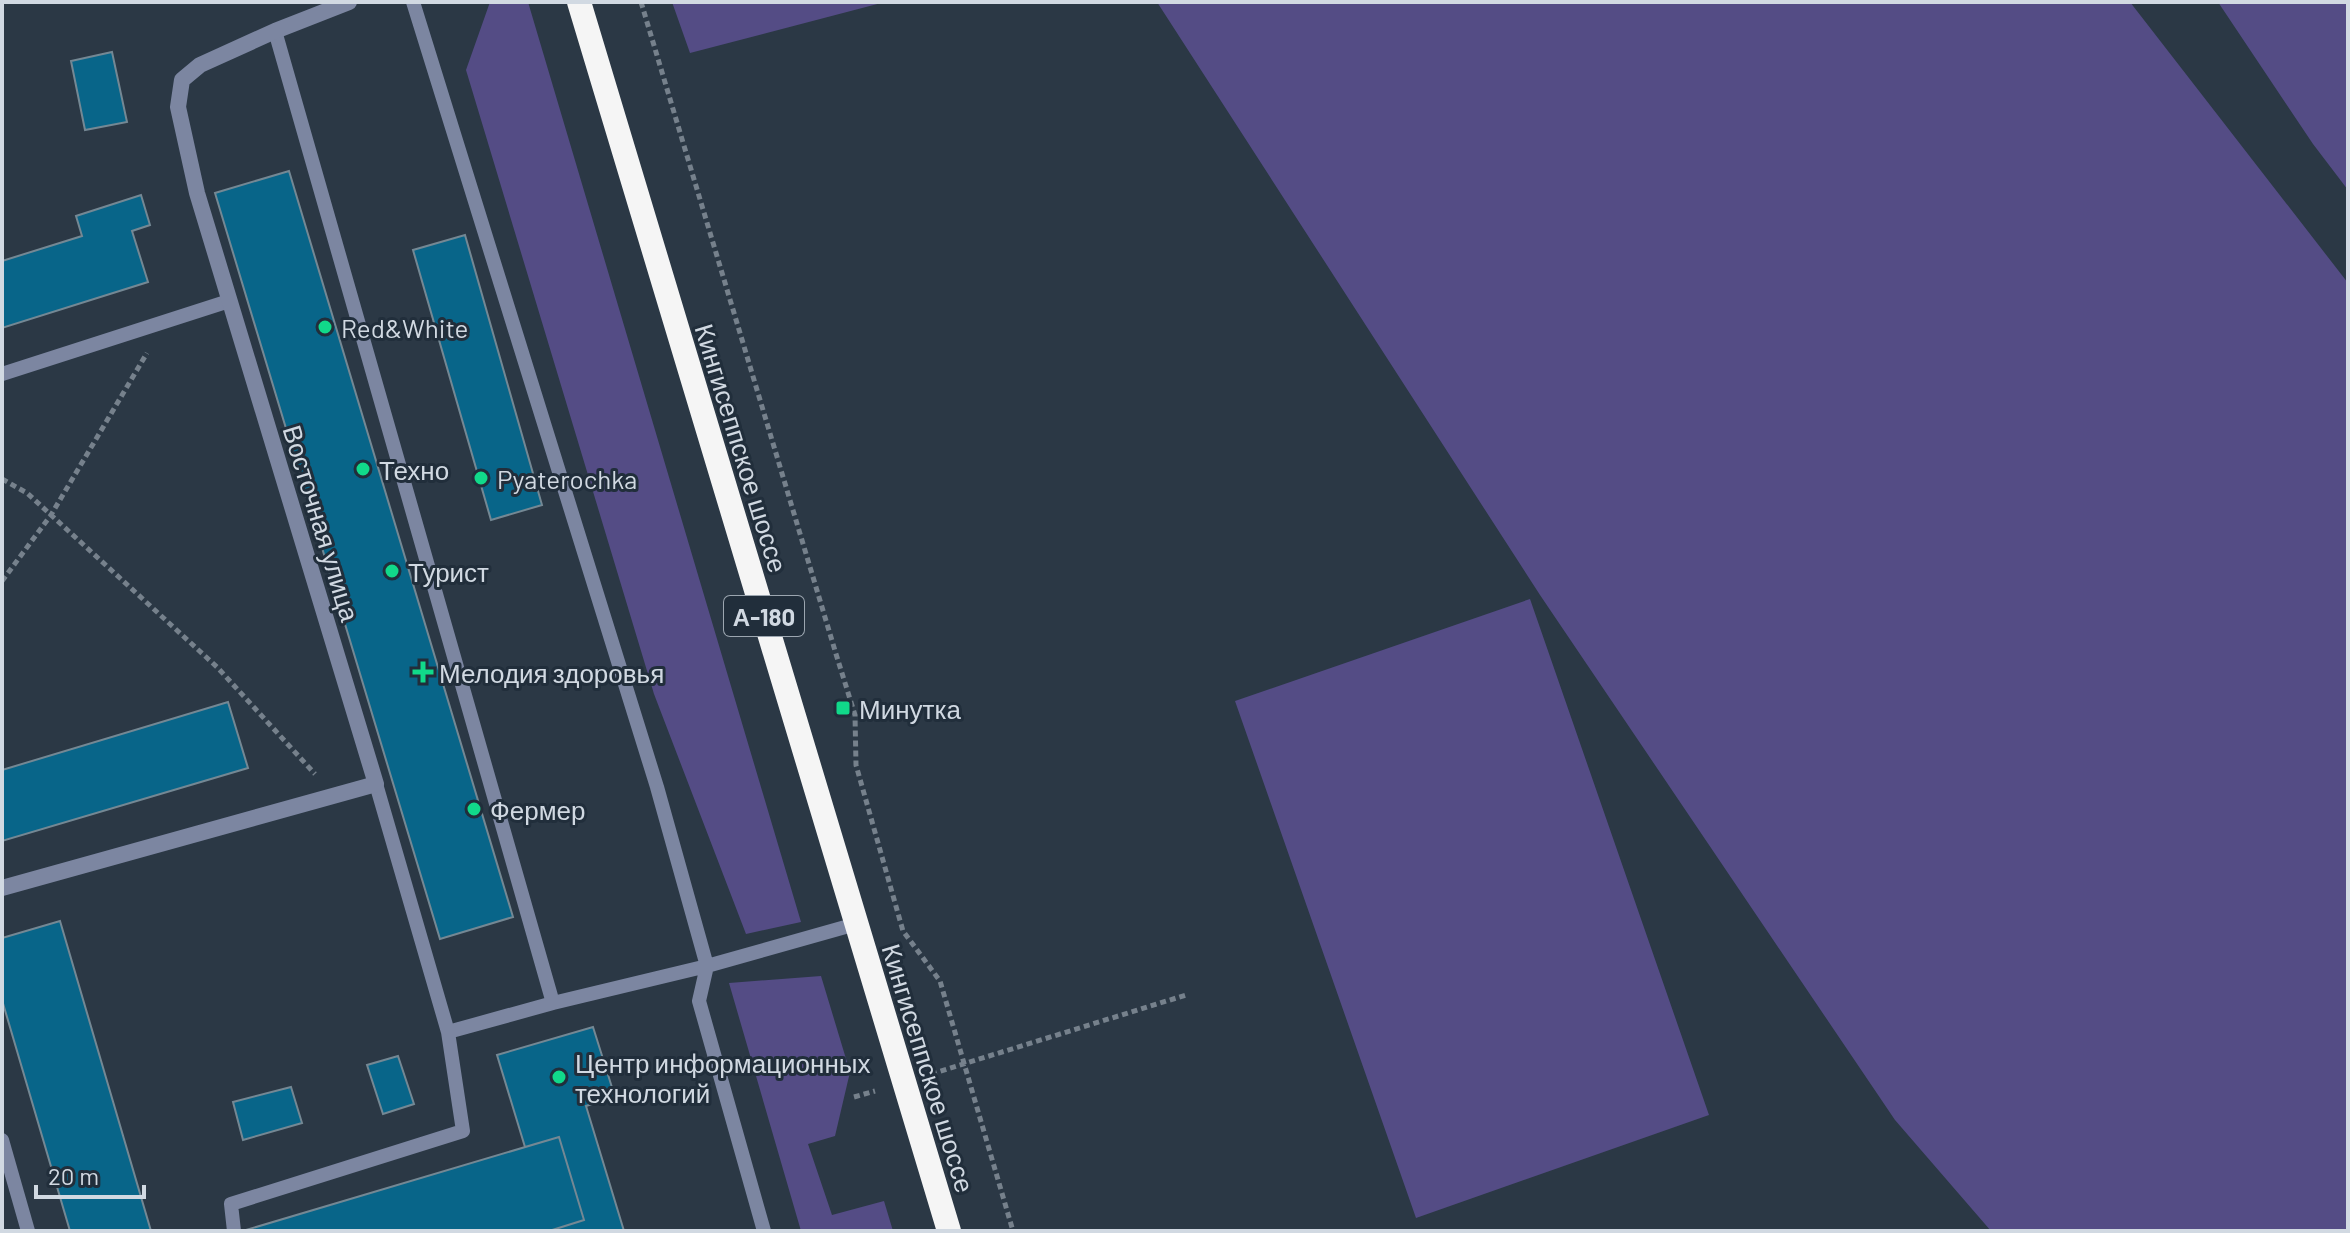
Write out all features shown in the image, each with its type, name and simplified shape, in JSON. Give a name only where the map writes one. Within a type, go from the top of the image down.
[{"type":"highway","name":"Кингисеппское шоссе","points":[[579,2],[949,1231]]},
{"type":"street","name":"Восточная улица","points":[[349,2],[323,7],[200,65],[182,80],[178,107],[197,193],[376,784]]},
{"type":"street","points":[[2,888],[376,784]]},
{"type":"lane","points":[[413,2],[653,772],[707,966],[699,1001],[764,1231]]},
{"type":"lane","points":[[275,31],[553,1003]]},
{"type":"lane","points":[[2,374],[229,301]]},
{"type":"lane","points":[[234,1231],[231,1204],[463,1131],[448,1032],[376,784]]},
{"type":"lane","points":[[448,1032],[707,966],[856,924]]},
{"type":"lane","points":[[2,1140],[28,1231]]},
{"type":"path","points":[[641,2],[850,693],[855,715],[856,765],[903,931],[940,981],[1013,1231]]},
{"type":"path","points":[[2,581],[51,515],[166,321]]},
{"type":"path","points":[[2,479],[27,493],[217,667],[334,796]]},
{"type":"path","points":[[854,1097],[1186,995]]},
{"type":"shaded area","points":[[490,2],[528,2],[801,922],[746,934],[654,694],[466,70]]},
{"type":"shaded area","points":[[672,2],[885,2],[690,53]]},
{"type":"shaded area","points":[[1157,2],[2130,2],[2348,283],[2348,1231],[1991,1231],[1895,1120],[1540,595]]},
{"type":"shaded area","points":[[2218,2],[2348,2],[2348,190],[2313,144]]},
{"type":"shaded area","points":[[1530,599],[1709,1115],[1416,1218],[1235,701]]},
{"type":"shaded area","points":[[821,976],[850,1072],[835,1136],[808,1144],[832,1215],[884,1201],[893,1231],[801,1231],[729,983]]},
{"type":"building","points":[[112,52],[127,122],[85,130],[71,61]]},
{"type":"building","points":[[289,171],[513,917],[440,939],[215,193]]},
{"type":"building","points":[[141,195],[150,225],[132,231],[148,282],[2,328],[2,261],[82,236],[76,216]]},
{"type":"building","points":[[465,235],[542,505],[491,520],[413,250]]},
{"type":"building","points":[[228,702],[248,768],[2,841],[2,770]]},
{"type":"building","points":[[60,921],[151,1231],[70,1231],[2,1000],[2,938]]},
{"type":"building","points":[[593,1027],[615,1097],[586,1106],[624,1231],[549,1231],[584,1220],[559,1137],[525,1147],[497,1055]]},
{"type":"building","points":[[398,1056],[414,1104],[383,1114],[367,1065]]},
{"type":"building","points":[[291,1087],[302,1123],[243,1140],[233,1102]]},
{"type":"building","points":[[559,1137],[584,1220],[549,1231],[246,1230]]},
{"type":"place","name":"Red&White","points":[[325,327]]},
{"type":"place","name":"Техно","points":[[363,469]]},
{"type":"place","name":"Pyaterochka","points":[[481,478]]},
{"type":"place","name":"Турист","points":[[392,571]]},
{"type":"place","name":"Мелодия здоровья","points":[[423,672]]},
{"type":"place","name":"Минутка","points":[[843,708]]},
{"type":"place","name":"Фермер","points":[[474,809]]},
{"type":"place","name":"Центр информационных технологий","points":[[559,1077]]}]
